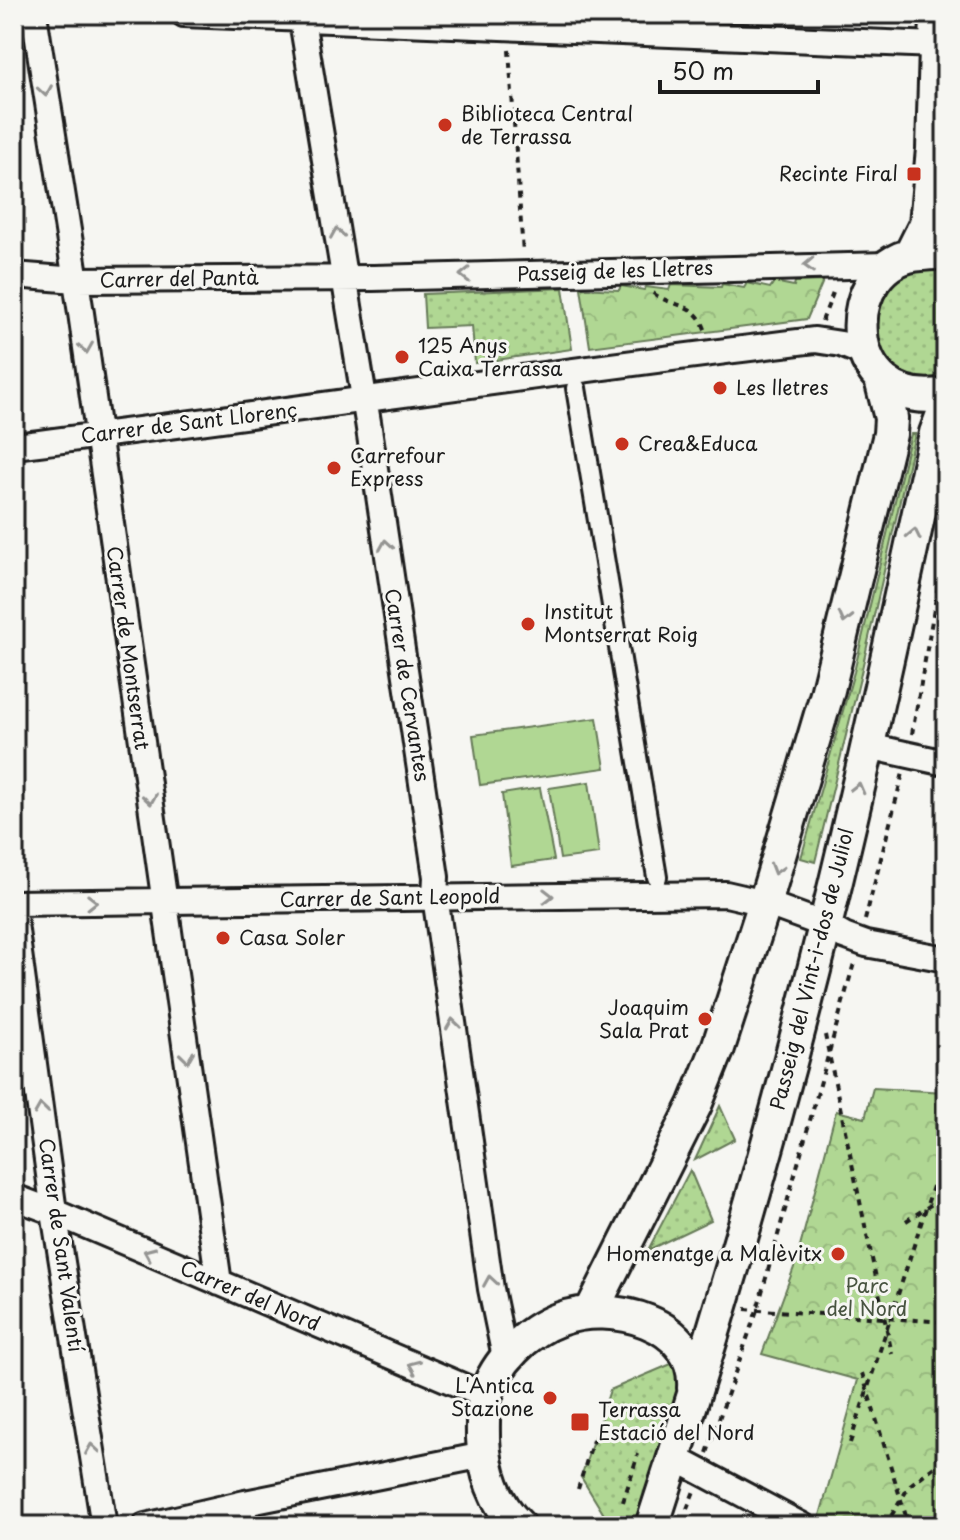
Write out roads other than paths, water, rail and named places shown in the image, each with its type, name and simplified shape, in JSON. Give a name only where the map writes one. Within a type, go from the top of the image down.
[{"type":"street","name":"Carrer de Montserrat","points":[[34,14],[76,280],[219,1283]]},
{"type":"street","points":[[184,14],[936,30],[933,149],[926,224],[899,260],[866,294],[859,322],[863,353],[881,379],[891,418],[890,434],[827,694],[765,903],[708,1077],[591,1312]]},
{"type":"street","points":[[945,14],[940,150],[931,240],[946,246]]},
{"type":"street","name":"Carrer de Cervantes","points":[[302,17],[364,400],[436,877],[435,896],[489,1273],[505,1357]]},
{"type":"street","points":[[899,260],[946,254]]},
{"type":"street","name":"Passeig de les Lletres","points":[[343,278],[899,260]]},
{"type":"street","name":"Carrer del Pantà","points":[[14,275],[76,280],[343,278]]},
{"type":"street","points":[[364,400],[583,368],[815,340],[841,344],[863,353]]},
{"type":"street","points":[[881,379],[903,392],[928,397],[946,394]]},
{"type":"street","points":[[576,388],[657,877]]},
{"type":"street","name":"Carrer de Sant Llorenç","points":[[14,446],[364,400]]},
{"type":"street","name":"Passeig del Vint-i-dos de Juliol","points":[[652,1526],[688,1464],[693,1399],[762,1162],[825,925],[868,746],[936,433],[946,406]]},
{"type":"street","points":[[868,746],[946,763]]},
{"type":"street","name":"Carrer de Sant Leopold","points":[[14,903],[726,894],[765,903],[825,925],[859,942],[946,959]]},
{"type":"street","name":"Carrer de Sant Valentí","points":[[14,916],[54,1212],[104,1526]]},
{"type":"street","name":"Carrer del Nord","points":[[14,1197],[486,1396]]},
{"type":"street","points":[[515,1524],[497,1496],[484,1455],[486,1396],[505,1357],[541,1328],[561,1318],[591,1312],[636,1317],[666,1330],[689,1356],[694,1378],[693,1399]]},
{"type":"street","points":[[145,1526],[247,1514],[484,1455]]},
{"type":"street","points":[[688,1464],[803,1526]]},
{"type":"place","name":"Biblioteca Central de Terrassa","points":[[445,125]]},
{"type":"place","name":"Recinte Firal","points":[[914,174]]},
{"type":"place","name":"125 Anys Caixa Terrassa","points":[[402,357]]},
{"type":"place","name":"Les lletres","points":[[720,388]]},
{"type":"place","name":"Crea&Educa","points":[[622,444]]},
{"type":"place","name":"Carrefour Express","points":[[334,468]]},
{"type":"place","name":"Institut Montserrat Roig","points":[[528,624]]},
{"type":"place","name":"Casa Soler","points":[[223,938]]},
{"type":"place","name":"Joaquim Sala Prat","points":[[705,1019]]},
{"type":"place","name":"Homenatge a Malèvitx","points":[[838,1254]]},
{"type":"place","name":"L'Antica Stazione","points":[[550,1398]]},
{"type":"place","name":"Terrassa Estació del Nord","points":[[580,1422]]},
{"type":"park label","name":"Parc del Nord","points":[[867,1298]]}]
